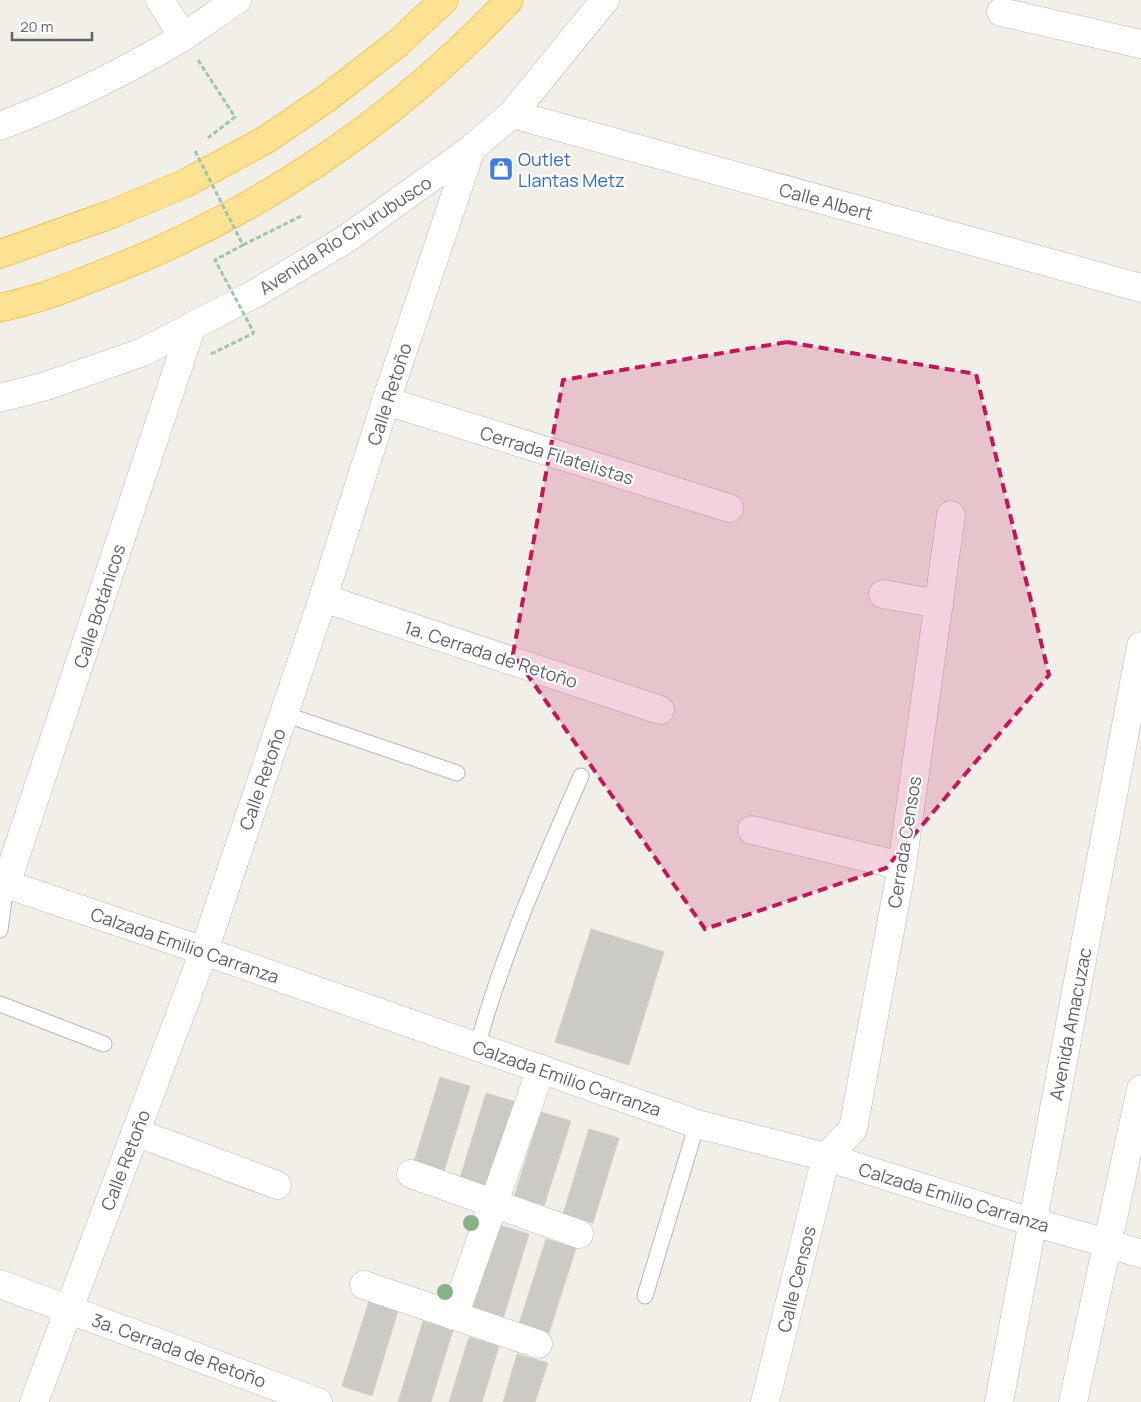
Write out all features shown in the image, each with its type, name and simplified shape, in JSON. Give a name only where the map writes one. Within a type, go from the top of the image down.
[{"type":"highway","points":[[0,254],[112,214],[186,184],[267,139],[327,98],[391,48],[444,0]]},
{"type":"highway","points":[[0,308],[48,295],[130,264],[197,233],[291,181],[393,108],[448,61],[509,0]]},
{"type":"street","points":[[160,0],[183,36]]},
{"type":"street","points":[[0,126],[120,72],[183,36],[237,0]]},
{"type":"street","name":"Avenida Río Churubusco","points":[[0,398],[46,386],[143,352],[256,293],[346,238],[471,149],[512,114],[605,0]]},
{"type":"street","points":[[1001,12],[1141,44]]},
{"type":"street","name":"Calle Albert","points":[[512,114],[1141,288]]},
{"type":"street","name":"Calle Retoño","points":[[34,1402],[204,951],[471,149]]},
{"type":"street","name":"Calle Botánicos","points":[[3,883],[192,328]]},
{"type":"street","name":"Cerrada Filatelistas","points":[[386,402],[729,508]]},
{"type":"street","name":"Cerrada Censos","points":[[826,1157],[853,1129],[902,866],[951,515]]},
{"type":"street","points":[[884,594],[939,604]]},
{"type":"street","name":"1a. Cerrada de Retoño","points":[[323,598],[660,710]]},
{"type":"street","name":"Avenida Amacuzac","points":[[999,1402],[1141,646]]},
{"type":"street","points":[[752,830],[902,866]]},
{"type":"street","name":"Calzada Emilio Carranza","points":[[3,883],[204,951],[698,1124],[826,1157],[1141,1254]]},
{"type":"street","points":[[454,1316],[541,1069]]},
{"type":"street","points":[[1073,1402],[1141,1089]]},
{"type":"street","points":[[135,1132],[276,1185]]},
{"type":"street","name":"Calle Censos","points":[[765,1402],[826,1157]]},
{"type":"street","points":[[411,1174],[579,1234]]},
{"type":"street","name":"3a. Cerrada de Retoño","points":[[0,1284],[318,1402]]},
{"type":"street","points":[[364,1285],[538,1344]]},
{"type":"lane","points":[[284,714],[457,773]]},
{"type":"lane","points":[[477,1047],[490,1001],[533,887],[581,776]]},
{"type":"lane","points":[[0,930],[3,883]]},
{"type":"lane","points":[[0,1004],[104,1044]]},
{"type":"lane","points":[[645,1296],[698,1124]]},
{"type":"path","points":[[183,36],[235,116],[194,151],[244,245]]},
{"type":"path","points":[[211,354],[254,333],[215,260],[301,216]]},
{"type":"highlighted area","points":[[787,342],[976,374],[1049,675],[886,868],[705,929],[513,654],[563,380]]},
{"type":"building","points":[[591,929],[664,952],[629,1065],[555,1042]]},
{"type":"building","points":[[440,1077],[470,1086],[444,1171],[414,1162]]},
{"type":"building","points":[[486,1093],[516,1102],[489,1187],[460,1178]]},
{"type":"building","points":[[541,1112],[571,1121],[544,1206],[514,1197]]},
{"type":"building","points":[[589,1129],[619,1138],[593,1223],[563,1214]]},
{"type":"building","points":[[499,1225],[529,1234],[503,1319],[472,1310]]},
{"type":"building","points":[[546,1239],[576,1248],[549,1333],[519,1324]]},
{"type":"building","points":[[369,1301],[398,1311],[372,1396],[342,1386]]},
{"type":"building","points":[[423,1321],[453,1330],[431,1402],[398,1402]]},
{"type":"building","points":[[469,1337],[499,1346],[482,1402],[449,1402]]},
{"type":"building","points":[[517,1354],[548,1363],[535,1402],[503,1402]]},
{"type":"place","name":"Outlet Llantas Metz","points":[[501,169]]}]
